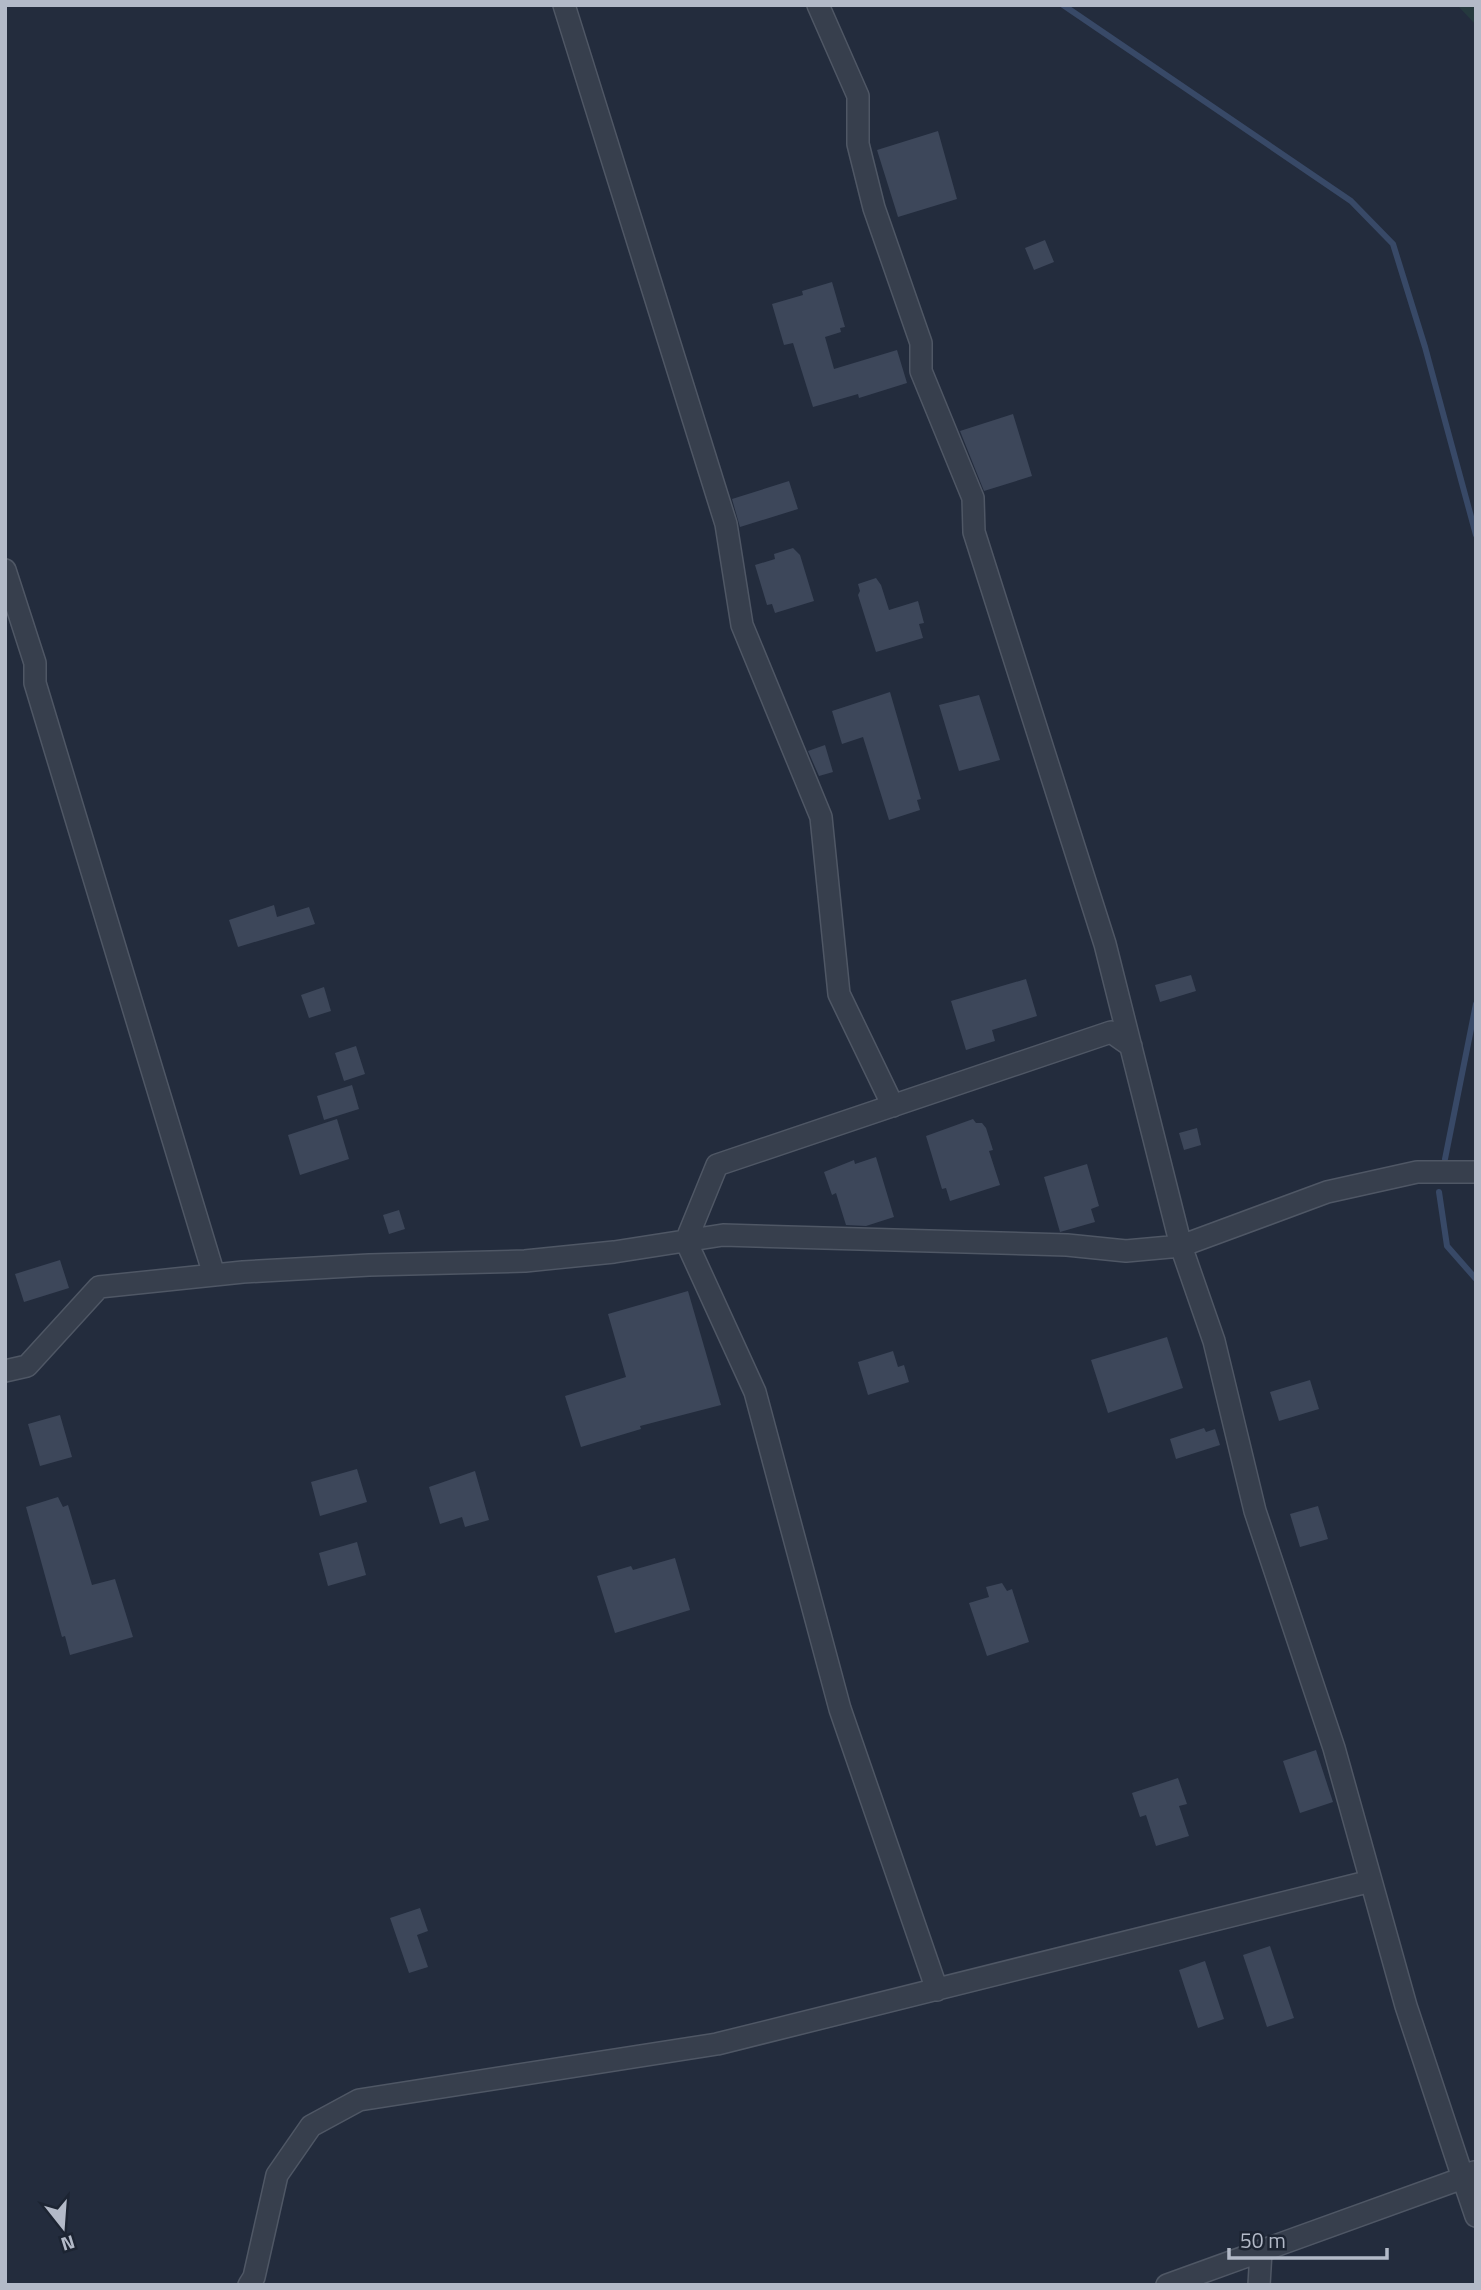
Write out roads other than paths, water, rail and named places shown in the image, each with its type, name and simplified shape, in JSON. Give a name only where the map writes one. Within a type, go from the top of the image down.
[{"type":"street","points":[[564,5],[726,524],[742,625],[821,817],[839,994],[893,1106]]},
{"type":"street","points":[[818,5],[858,96],[858,144],[874,208],[921,343],[921,371],[974,498],[974,532],[1105,944],[1181,1246],[1213,1341],[1255,1511],[1334,1748],[1406,2006],[1469,2174],[1476,2216]]},
{"type":"street","points":[[5,570],[35,663],[34,683],[214,1275]]},
{"type":"street","points":[[937,1990],[840,1709],[755,1392],[687,1241],[717,1165],[1111,1032],[1131,1046]]},
{"type":"street","points":[[5,1371],[27,1366],[99,1287],[214,1275],[369,1265],[525,1261],[723,1236],[1067,1245],[1126,1251],[1181,1246],[1327,1192],[1417,1172],[1476,1172]]},
{"type":"street","points":[[249,2285],[254,2277],[277,2175],[311,2126],[359,2100],[717,2044],[1371,1881]]},
{"type":"street","points":[[1167,2285],[1469,2174]]},
{"type":"street","points":[[1259,2285],[1261,2251]]},
{"type":"waterway","points":[[1063,5],[1351,201],[1393,244],[1425,347],[1476,535]]},
{"type":"waterway","points":[[1445,1159],[1476,1004]]},
{"type":"waterway","points":[[1439,1192],[1447,1246],[1476,1279]]}]
